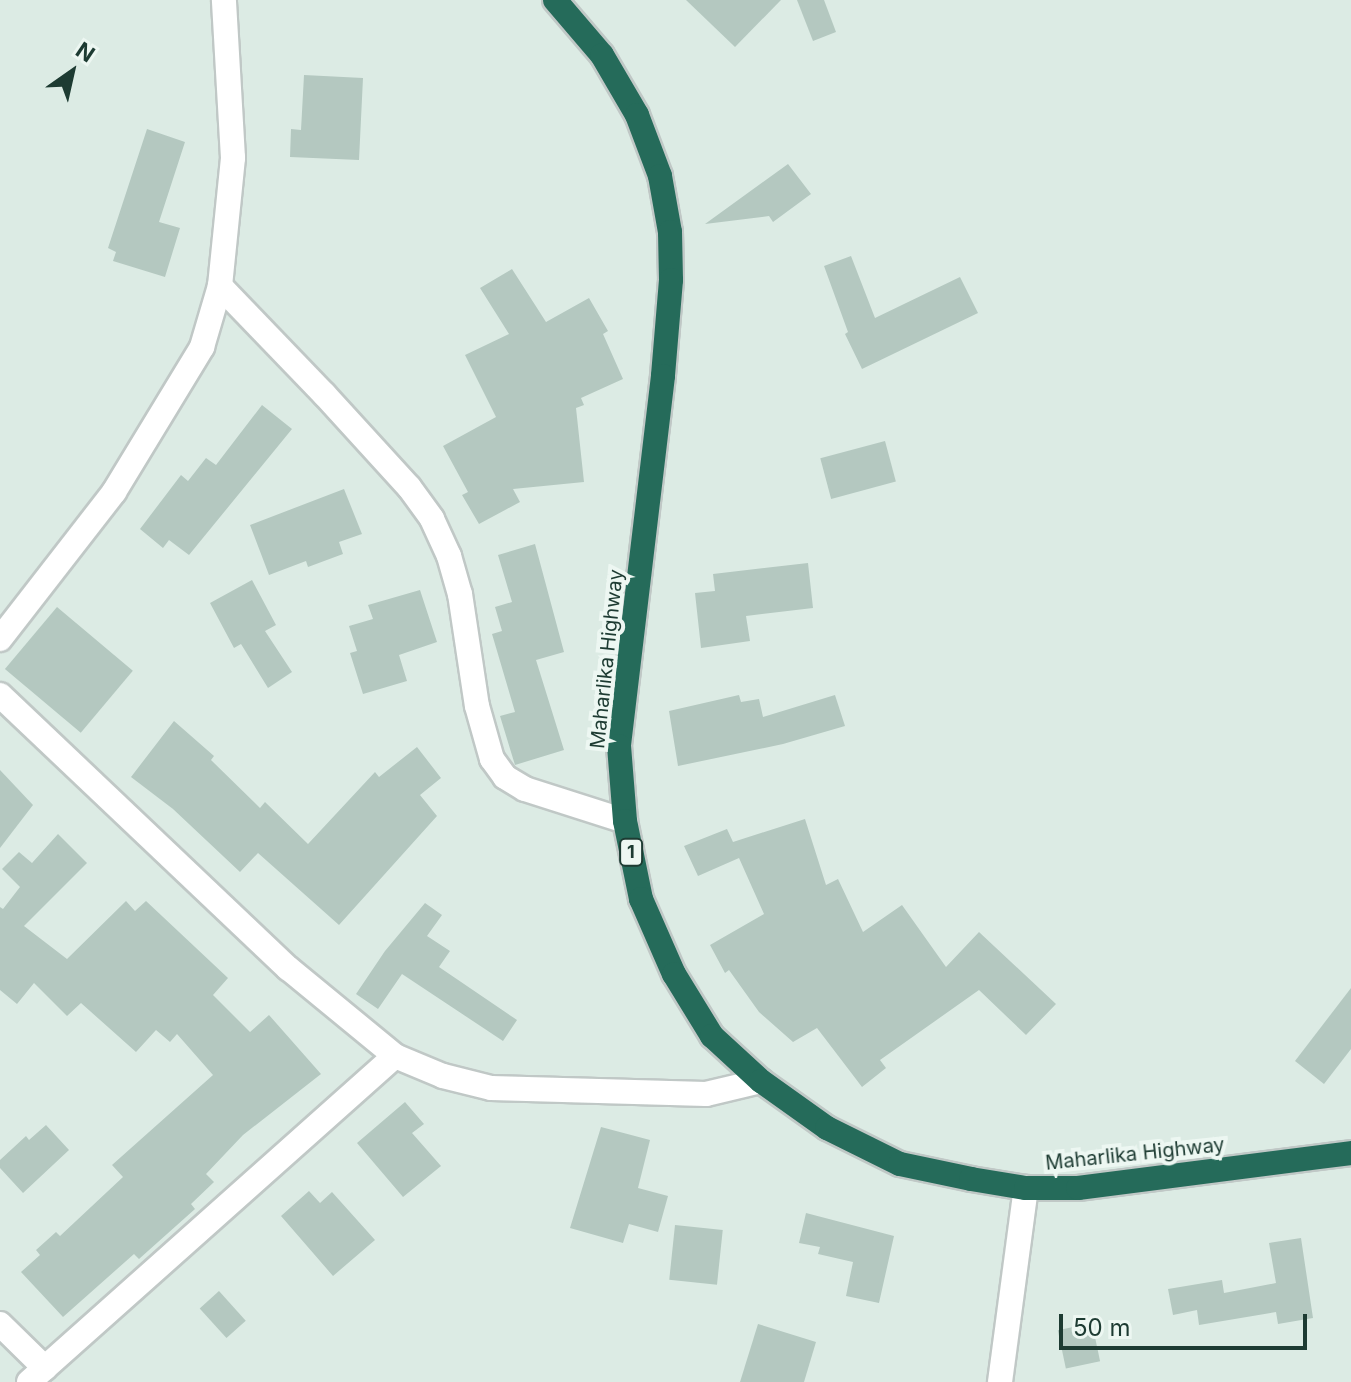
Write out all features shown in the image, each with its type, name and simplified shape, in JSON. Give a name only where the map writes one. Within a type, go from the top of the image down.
[{"type":"highway","name":"Maharlika Highway","points":[[555,0],[602,55],[637,115],[660,176],[670,232],[671,280],[663,376],[619,746],[625,821],[641,899],[674,974],[712,1036],[761,1081],[827,1128],[900,1164],[1026,1188],[1078,1188],[1351,1153]]},
{"type":"street","points":[[0,639],[114,492],[202,347],[220,286],[233,158],[224,0]]},
{"type":"street","points":[[220,286],[335,405],[409,487],[432,519],[449,556],[460,594],[477,706],[492,759],[505,777],[525,789],[625,821]]},
{"type":"street","points":[[0,695],[288,968],[395,1056],[443,1076],[491,1088],[706,1094],[761,1081]]},
{"type":"street","points":[[0,1324],[37,1375],[395,1056]]},
{"type":"street","points":[[1000,1382],[1026,1188]]},
{"type":"building","points":[[686,0],[781,0],[735,47]]},
{"type":"building","points":[[797,0],[824,0],[836,32],[813,41]]},
{"type":"building","points":[[304,75],[363,78],[359,160],[290,157],[291,129],[301,130]]},
{"type":"building","points":[[147,129],[185,142],[159,222],[180,228],[165,277],[113,261],[116,252],[108,248]]},
{"type":"building","points":[[788,164],[811,194],[773,222],[769,216],[705,224]]},
{"type":"building","points":[[851,256],[875,318],[960,277],[978,313],[862,369],[845,334],[848,332],[824,266]]},
{"type":"building","points":[[512,269],[546,322],[589,298],[608,331],[603,334],[623,379],[581,398],[584,405],[576,408],[584,482],[513,489],[520,502],[479,524],[462,495],[468,492],[443,446],[496,417],[465,355],[509,334],[480,288]]},
{"type":"building","points":[[262,405],[292,429],[189,555],[169,540],[163,548],[140,529],[181,475],[188,481],[206,458],[216,465]]},
{"type":"building","points":[[885,441],[896,482],[831,499],[820,458]]},
{"type":"building","points":[[344,489],[362,534],[339,542],[343,554],[308,567],[306,561],[269,575],[250,525]]},
{"type":"building","points":[[535,544],[564,652],[536,660],[564,750],[515,765],[500,716],[515,712],[492,634],[502,631],[495,607],[512,602],[498,555]]},
{"type":"building","points":[[808,563],[813,608],[746,616],[750,641],[701,648],[695,593],[715,591],[713,574]]},
{"type":"building","points":[[252,580],[276,625],[265,631],[292,672],[268,688],[241,644],[234,648],[210,603]]},
{"type":"building","points":[[420,590],[437,642],[399,655],[407,681],[363,694],[350,653],[357,651],[349,626],[373,619],[368,605]]},
{"type":"building","points":[[57,607],[133,671],[81,733],[5,669]]},
{"type":"building","points":[[739,695],[741,702],[759,699],[763,717],[835,695],[845,726],[783,744],[678,766],[669,711]]},
{"type":"building","points":[[174,721],[214,756],[211,760],[260,808],[265,802],[308,844],[375,772],[379,777],[417,747],[441,778],[420,795],[437,816],[339,925],[258,853],[240,872],[173,809],[131,777]]},
{"type":"building","points":[[0,770],[33,805],[0,848]]},
{"type":"building","points":[[805,819],[826,885],[838,879],[863,932],[902,905],[946,967],[979,932],[1056,1004],[1026,1035],[979,990],[880,1060],[886,1068],[862,1087],[817,1028],[793,1042],[759,1012],[729,970],[725,973],[710,945],[764,914],[739,858],[698,876],[684,846],[727,829],[733,842]]},
{"type":"building","points":[[58,834],[87,863],[24,926],[67,959],[126,901],[135,911],[146,901],[228,978],[213,995],[250,1032],[269,1015],[321,1074],[243,1135],[206,1174],[214,1182],[191,1204],[195,1209],[139,1259],[134,1254],[63,1317],[21,1272],[40,1255],[36,1250],[56,1232],[60,1236],[123,1177],[112,1165],[213,1075],[177,1034],[170,1042],[156,1030],[136,1052],[81,1003],[67,1016],[34,983],[17,1004],[0,990],[0,907],[3,909],[20,887],[2,869],[19,852],[32,863]]},
{"type":"building","points":[[425,903],[442,915],[427,936],[450,951],[439,967],[517,1020],[503,1041],[402,974],[378,1009],[356,994],[385,951]]},
{"type":"building","points":[[1351,988],[1351,1049],[1324,1084],[1295,1061]]},
{"type":"building","points":[[405,1102],[424,1124],[412,1133],[441,1166],[403,1197],[357,1143]]},
{"type":"building","points":[[46,1125],[69,1150],[23,1193],[0,1168],[0,1160],[26,1136],[29,1140]]},
{"type":"building","points":[[601,1127],[650,1140],[638,1188],[668,1196],[658,1232],[629,1224],[623,1243],[570,1228]]},
{"type":"building","points":[[309,1191],[320,1203],[332,1192],[375,1240],[333,1276],[281,1216]]},
{"type":"building","points":[[806,1213],[894,1236],[879,1303],[846,1296],[853,1262],[818,1254],[820,1247],[799,1243]]},
{"type":"building","points":[[675,1225],[723,1230],[717,1285],[669,1280]]},
{"type":"building","points":[[1301,1238],[1313,1318],[1278,1324],[1276,1312],[1199,1325],[1197,1310],[1173,1315],[1168,1289],[1222,1280],[1224,1293],[1276,1283],[1269,1243]]},
{"type":"building","points":[[219,1291],[246,1321],[226,1338],[200,1308]]},
{"type":"building","points":[[1092,1323],[1100,1361],[1066,1368],[1058,1330]]},
{"type":"building","points":[[758,1324],[816,1342],[804,1382],[740,1382]]}]
